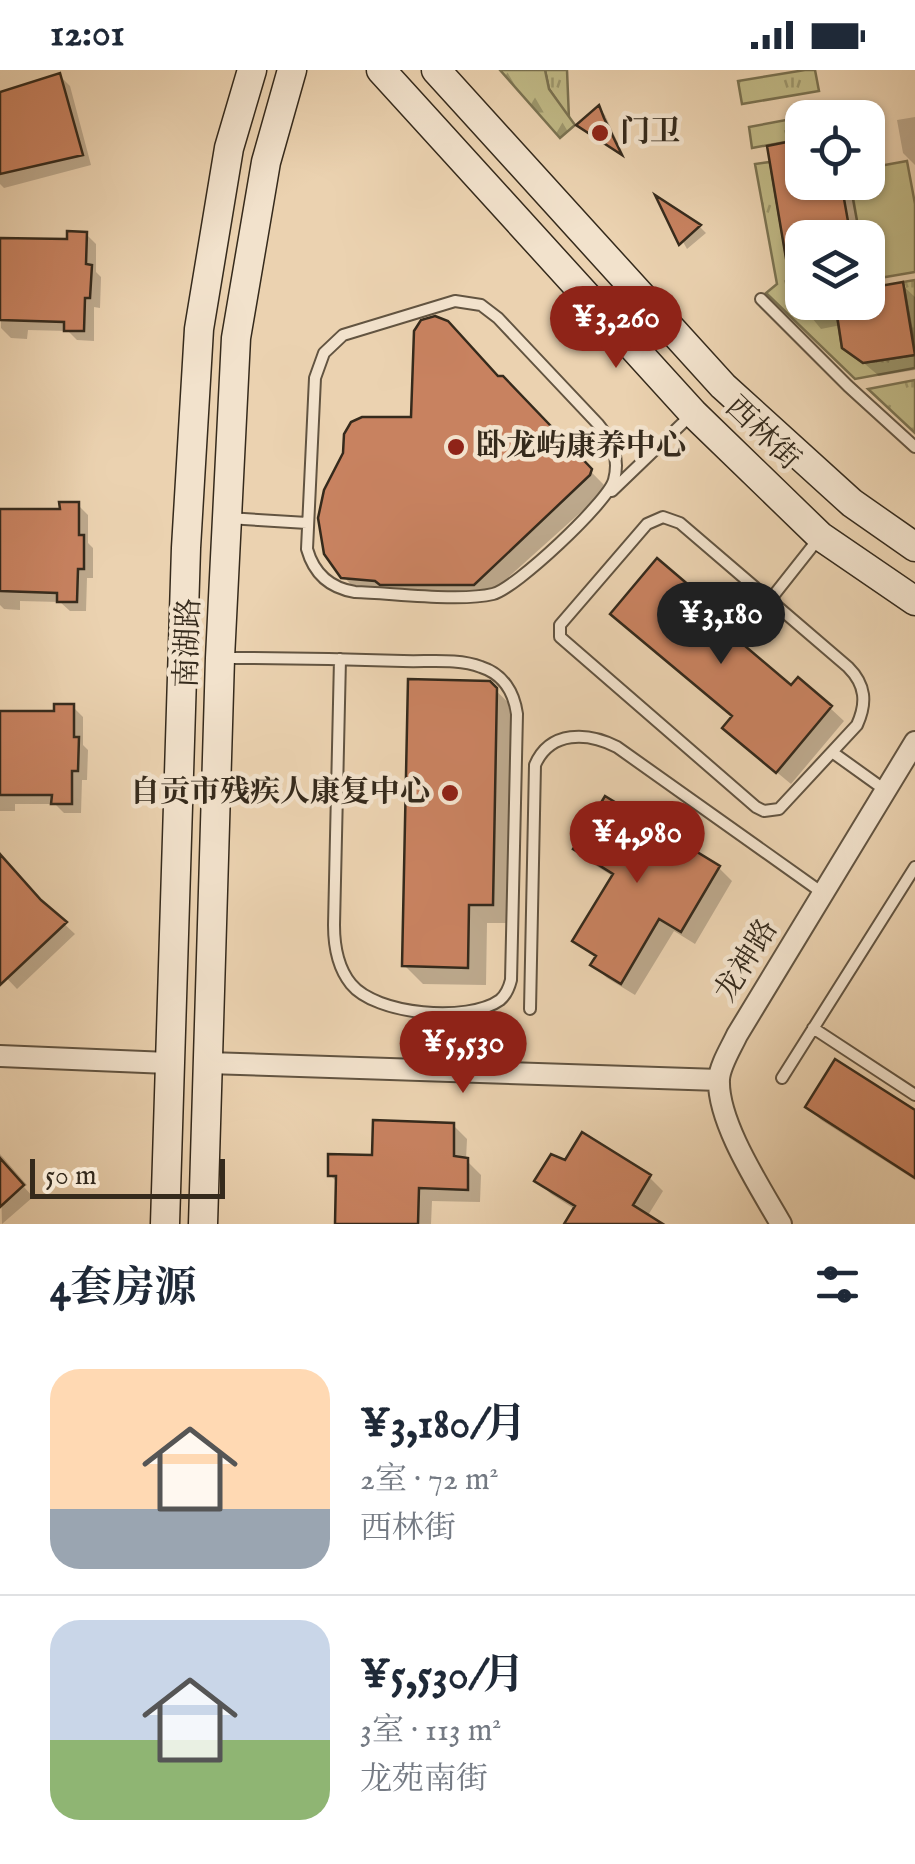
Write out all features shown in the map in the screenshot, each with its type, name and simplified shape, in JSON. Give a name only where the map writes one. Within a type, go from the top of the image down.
[{"type":"main road","name":"南湖路","points":[[165,1224],[186,548],[199,328],[230,148],[252,70]]},
{"type":"main road","name":"南湖路","points":[[203,1224],[220,658],[236,338],[266,162],[292,70]]},
{"type":"main road","name":"西林街","points":[[381,70],[694,413],[820,536],[915,601]]},
{"type":"main road","name":"西林街","points":[[436,70],[724,386],[852,504],[915,547]]},
{"type":"street","name":"龙神路","points":[[719,1080],[737,1036],[915,742]]},
{"type":"street","points":[[0,1056],[168,1063]]},
{"type":"street","points":[[208,1064],[719,1080],[728,1122],[741,1153],[781,1224]]},
{"type":"lane","points":[[761,299],[915,447]]},
{"type":"lane","points":[[604,499],[613,483],[616,465],[607,436],[498,318],[480,305],[455,301],[352,331],[324,352],[315,378],[307,523],[310,559],[320,575],[339,589],[356,592],[488,595],[514,584],[604,499],[694,413]]},
{"type":"lane","points":[[663,517],[680,523],[770,600],[848,667],[862,686],[863,712],[857,724],[786,804],[764,811],[563,644],[559,632],[560,626],[647,524],[663,517]]},
{"type":"lane","points":[[226,518],[307,523]]},
{"type":"lane","points":[[770,600],[820,536]]},
{"type":"lane","points":[[220,658],[340,659],[472,664],[494,673],[511,691],[517,714],[511,980],[502,999],[461,1011],[387,1008],[350,984],[338,958],[334,925],[340,659]]},
{"type":"lane","points":[[530,1009],[535,764],[549,744],[560,739],[588,736],[617,747],[824,894]]},
{"type":"lane","points":[[832,752],[885,790]]},
{"type":"lane","points":[[782,1078],[915,867]]},
{"type":"lane","points":[[813,1028],[915,1094]]},
{"type":"green space","points":[[500,70],[545,70],[549,89],[575,125],[560,138]]},
{"type":"green space","points":[[545,70],[567,70],[569,119],[549,89]]},
{"type":"green space","points":[[815,70],[819,91],[742,104],[738,81]]},
{"type":"green space","points":[[785,120],[785,142],[752,148],[749,127]]},
{"type":"green space","points":[[907,161],[915,204],[915,272],[885,277],[885,220],[857,220],[853,200],[885,200],[885,165]]},
{"type":"green space","points":[[770,162],[785,250],[785,311],[766,293],[777,284],[755,164]]},
{"type":"green space","points":[[915,280],[915,349],[903,282]]},
{"type":"green space","points":[[794,320],[838,320],[842,348],[863,363],[915,355],[915,368],[855,379]]},
{"type":"green space","points":[[915,380],[915,433],[868,389]]},
{"type":"building","points":[[60,73],[83,155],[0,174],[0,92]]},
{"type":"building","name":"门卫","points":[[599,105],[604,118],[622,155],[576,125]]},
{"type":"building","points":[[785,142],[785,200],[844,200],[848,220],[785,220],[785,252],[767,146]]},
{"type":"building","points":[[655,195],[701,225],[679,245]]},
{"type":"building","points":[[67,231],[87,232],[86,264],[92,265],[84,331],[64,331],[64,322],[0,320],[0,238],[67,239]]},
{"type":"building","points":[[903,282],[915,355],[863,363],[842,348],[838,320],[885,320],[885,285]]},
{"type":"building","name":"卧龙屿康养中心","points":[[435,316],[448,321],[498,376],[503,376],[592,469],[590,475],[474,585],[380,585],[375,581],[341,578],[324,554],[318,518],[324,490],[343,453],[344,434],[351,422],[362,417],[411,417],[414,331],[421,320]]},
{"type":"building","points":[[59,502],[79,502],[84,569],[78,569],[77,602],[57,602],[57,593],[0,591],[0,509],[60,509]]},
{"type":"building","points":[[657,558],[691,587],[685,595],[791,685],[798,677],[832,706],[776,773],[722,728],[732,716],[610,614]]},
{"type":"building","name":"自贡市残疾人康复中心","points":[[408,679],[490,681],[497,688],[493,905],[469,905],[468,968],[402,966]]},
{"type":"building","points":[[54,704],[74,704],[74,737],[79,737],[78,771],[72,771],[72,804],[51,804],[52,795],[0,795],[0,711],[54,711]]},
{"type":"building","points":[[605,796],[720,866],[681,932],[659,919],[621,984],[590,965],[596,956],[572,941],[613,874],[573,849]]},
{"type":"building","points":[[0,854],[41,900],[67,922],[0,985]]},
{"type":"building","points":[[835,1059],[915,1110],[915,1178],[805,1107]]},
{"type":"building","points":[[373,1120],[454,1123],[454,1156],[468,1158],[468,1190],[419,1188],[418,1224],[335,1224],[336,1176],[328,1176],[328,1154],[372,1155]]},
{"type":"building","points":[[582,1132],[651,1175],[633,1205],[663,1224],[564,1224],[575,1206],[534,1181],[551,1154],[565,1160]]},
{"type":"building","points":[[0,1158],[24,1185],[0,1207]]},
{"type":"place","name":"门卫","points":[[600,133]]},
{"type":"place","name":"卧龙屿康养中心","points":[[456,447]]},
{"type":"place","name":"自贡市残疾人康复中心","points":[[450,793]]}]
